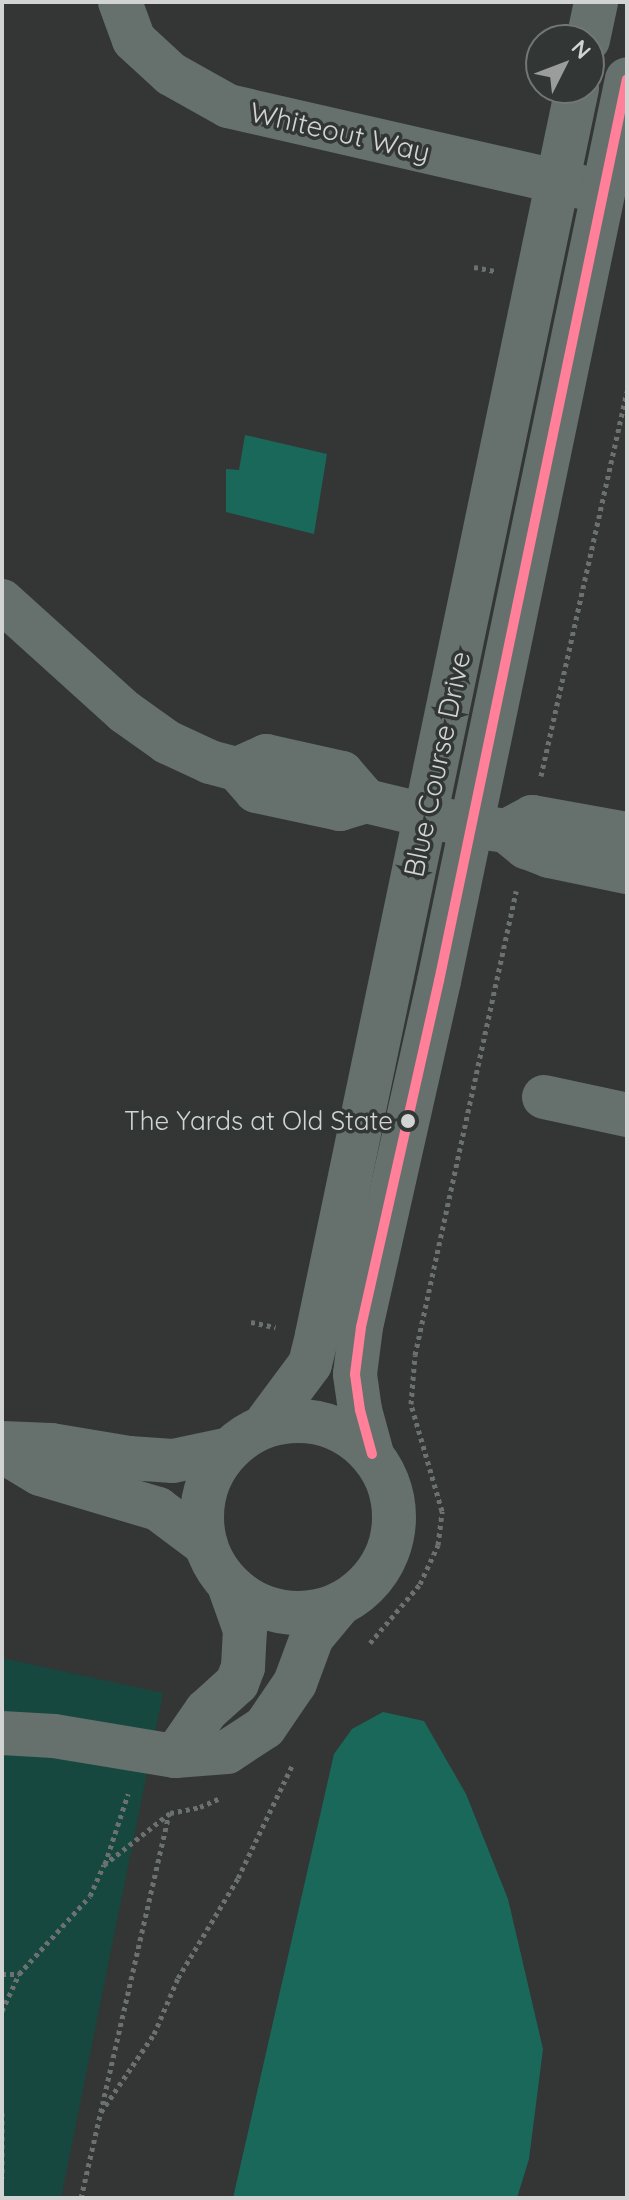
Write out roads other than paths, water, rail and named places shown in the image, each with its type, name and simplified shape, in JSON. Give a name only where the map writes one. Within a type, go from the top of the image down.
[{"type":"street","name":"Whiteout Way","points":[[120,2],[134,40],[171,74],[228,106],[604,192]]},
{"type":"street","points":[[591,24],[596,2]]},
{"type":"street","name":"Blue Course Drive","points":[[145,1752],[227,1752],[265,1727],[295,1683],[312,1637],[338,1606],[363,1589],[382,1567],[392,1539],[394,1509],[388,1480],[372,1454],[360,1410],[355,1374],[361,1327],[488,829],[627,79]]},
{"type":"street","name":"Blue Course Drive","points":[[145,1752],[206,1711],[237,1683],[243,1667],[245,1630],[229,1585],[212,1562],[206,1545],[201,1507],[208,1481],[310,1364],[574,104]]},
{"type":"street","points":[[2,601],[125,712],[167,742],[210,762],[237,769],[256,791],[340,809],[366,801],[488,829],[549,856],[627,872]]},
{"type":"street","points":[[488,829],[532,817],[627,834]]},
{"type":"street","points":[[544,1097],[627,1115]]},
{"type":"street","name":"Blue Course Drive","points":[[247,1437],[292,1420],[322,1423],[350,1435],[372,1454]]},
{"type":"street","points":[[2,1443],[51,1445],[129,1458],[173,1461],[247,1437]]},
{"type":"street","points":[[2,1451],[40,1474],[158,1509],[206,1545]]},
{"type":"street","name":"Blue Course Drive","points":[[229,1585],[252,1602],[279,1612],[309,1614],[338,1606]]},
{"type":"street","points":[[2,1733],[54,1736],[145,1752]]},
{"type":"place","name":"The Yards at Old State","points":[[408,1121]]}]
